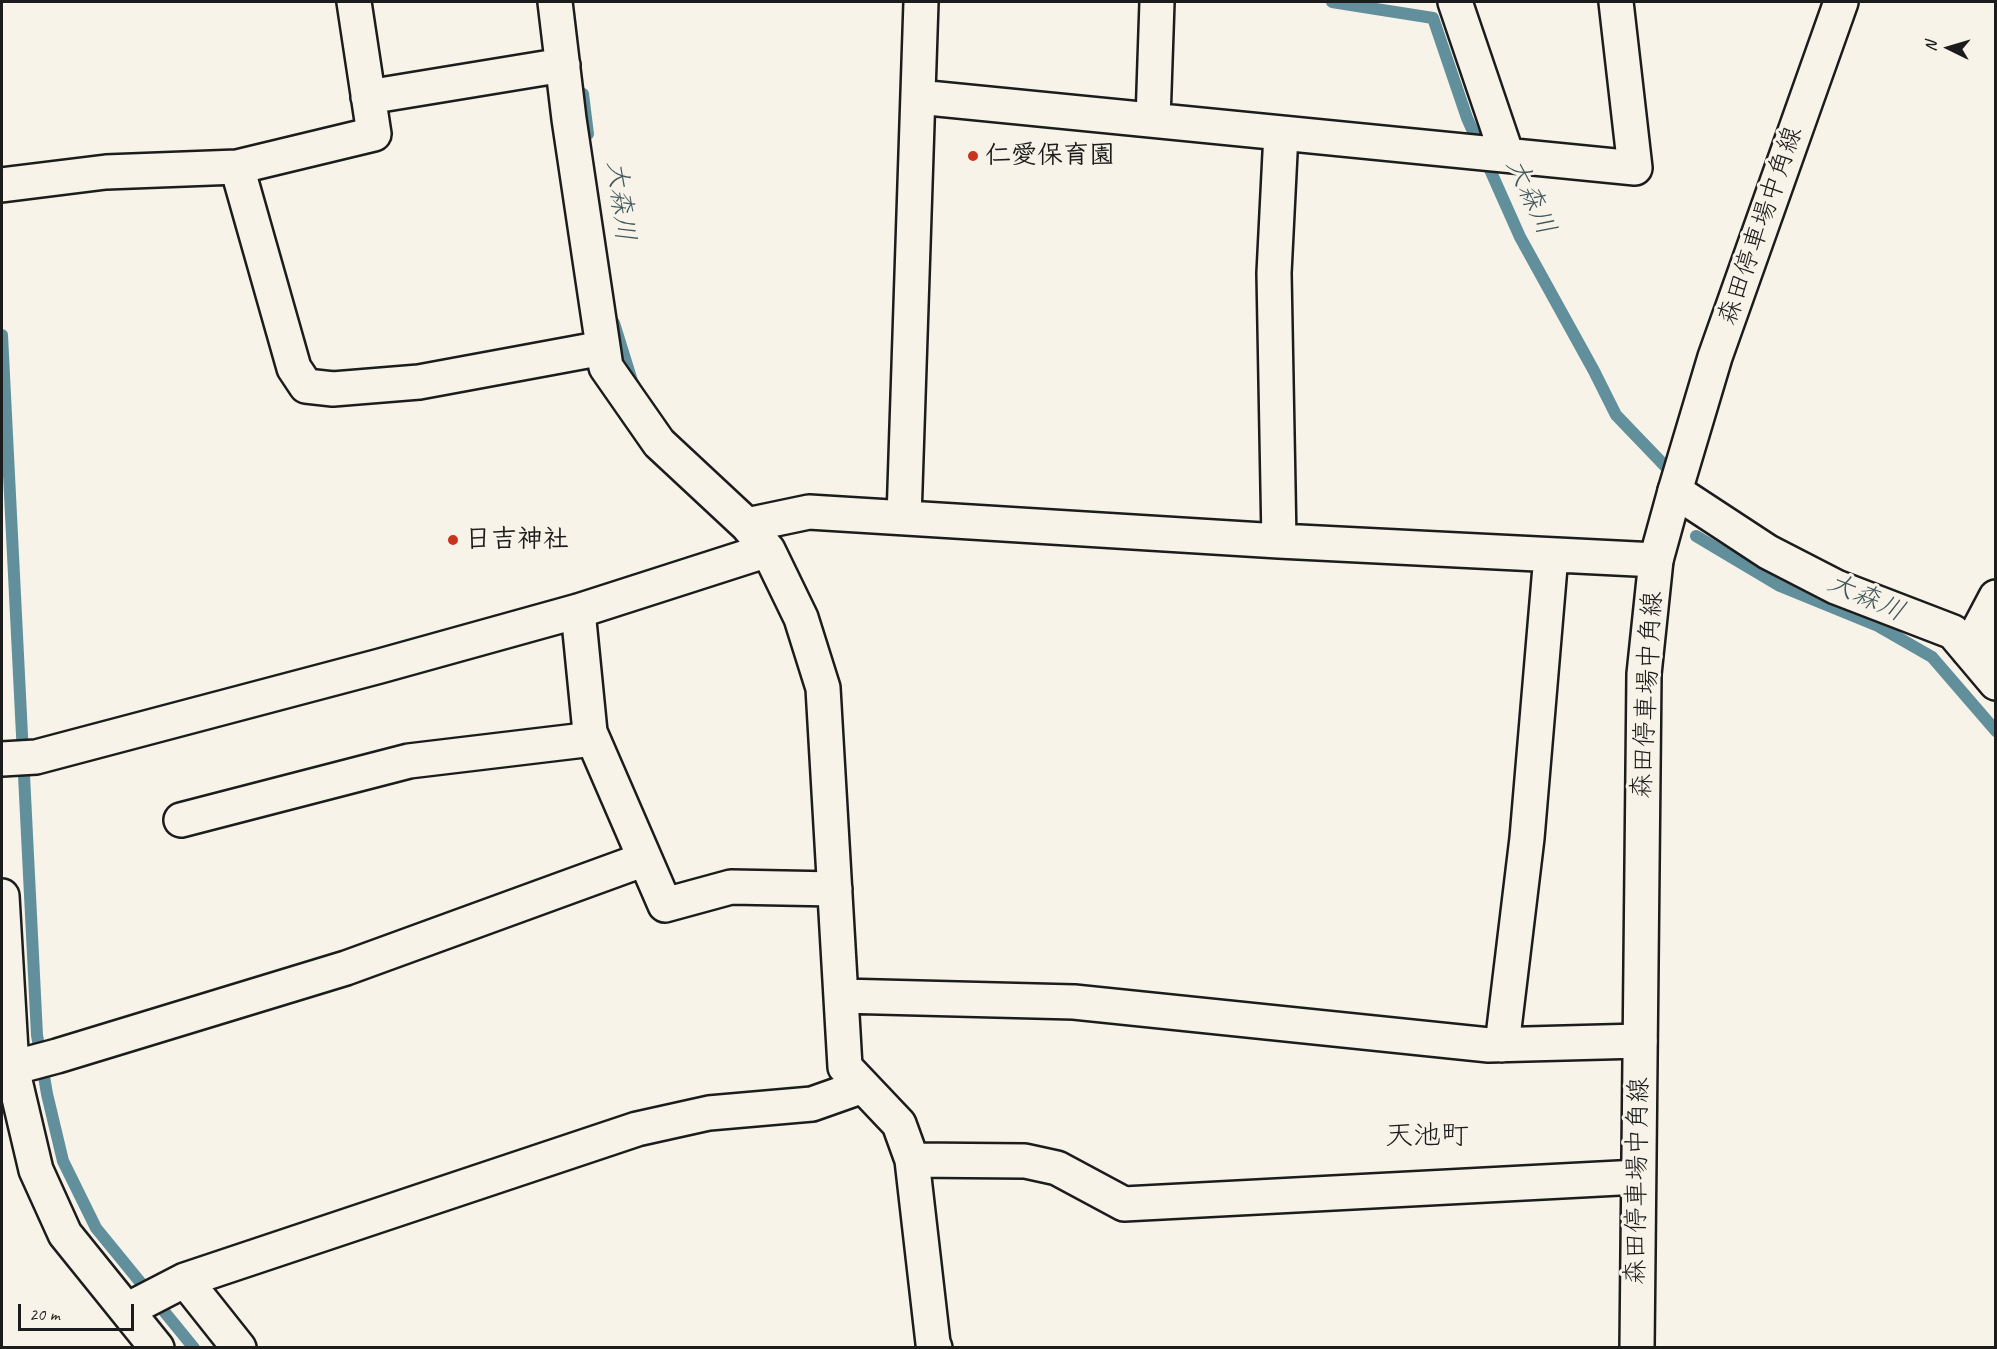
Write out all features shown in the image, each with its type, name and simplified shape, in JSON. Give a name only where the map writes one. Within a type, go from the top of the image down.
[{"type":"street","points":[[4,184],[106,172],[237,167],[374,134],[354,2]]},
{"type":"street","points":[[555,2],[606,368],[659,443],[747,525],[768,550],[801,618],[823,688],[845,1067],[899,1124],[912,1160],[925,1281],[935,1347]]},
{"type":"street","points":[[904,518],[921,2]]},
{"type":"street","points":[[1153,120],[1157,2]]},
{"type":"street","points":[[1455,2],[1491,153]]},
{"type":"street","points":[[918,97],[1635,168],[1616,2]]},
{"type":"street","name":"森田停車場中角線","points":[[1637,1347],[1644,675],[1656,560],[1715,357],[1841,2]]},
{"type":"street","points":[[368,97],[563,65]]},
{"type":"street","points":[[1278,541],[1274,273],[1281,133]]},
{"type":"street","points":[[237,167],[294,368],[306,386],[333,389],[419,382],[603,348]]},
{"type":"street","points":[[1675,491],[1768,552],[1836,587],[1953,632],[1982,650]]},
{"type":"street","points":[[747,525],[809,512],[1278,541],[1656,560]]},
{"type":"street","points":[[15,759],[369,669],[578,611],[768,550]]},
{"type":"street","points":[[1502,1045],[1527,838],[1551,555]]},
{"type":"street","points":[[1995,597],[1982,650],[1995,683]]},
{"type":"street","points":[[578,611],[590,732],[665,905],[731,887],[835,889]]},
{"type":"street","points":[[181,820],[409,761],[593,739]]},
{"type":"street","points":[[18,1066],[346,968],[645,859]]},
{"type":"street","points":[[2,896],[18,1066],[36,1170],[65,1234],[155,1296],[238,1347]]},
{"type":"street","points":[[841,996],[1074,1002],[1489,1045],[1640,1041]]},
{"type":"street","points":[[155,1296],[637,1129],[709,1113],[812,1104],[863,1086]]},
{"type":"street","points":[[912,1160],[1025,1161],[1057,1168],[1124,1204],[1638,1177]]},
{"type":"street","points":[[155,1296],[158,1347]]},
{"type":"waterway","name":"大森川","points":[[1332,2],[1433,18],[1467,118],[1520,237],[1616,415],[1665,466]]},
{"type":"waterway","name":"大森川","points":[[583,94],[588,134]]},
{"type":"waterway","name":"大森川","points":[[614,323],[635,386]]},
{"type":"waterway","points":[[2,335],[37,1035],[47,1094],[63,1161],[96,1228],[194,1348]]},
{"type":"waterway","name":"大森川","points":[[1696,536],[1780,586],[1878,626],[1932,657],[1996,731]]},
{"type":"place","name":"仁愛保育園","points":[[973,156]]},
{"type":"place","name":"日吉神社","points":[[453,540]]},
{"type":"district","name":"天池町","points":[[1427,1137]]}]
